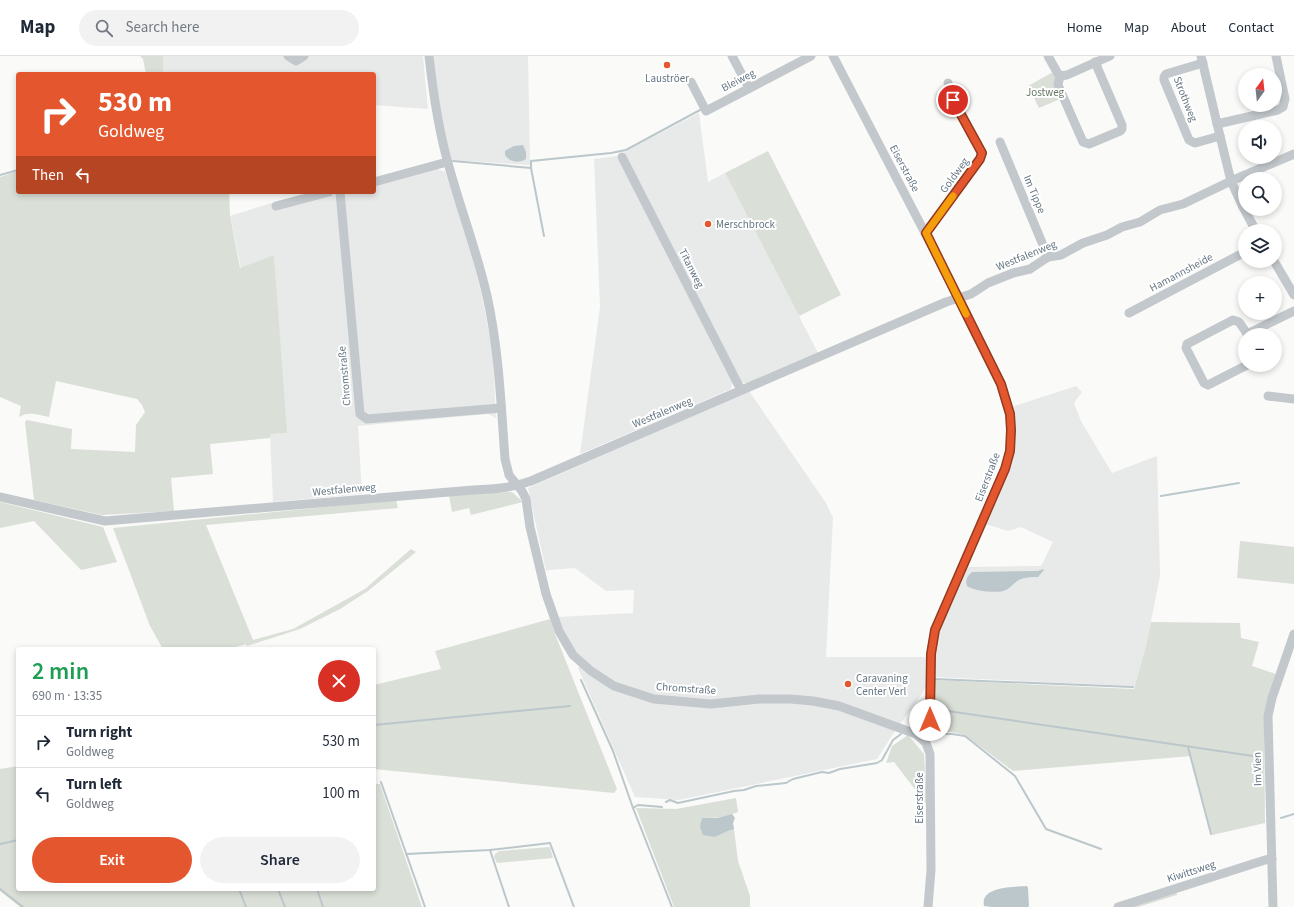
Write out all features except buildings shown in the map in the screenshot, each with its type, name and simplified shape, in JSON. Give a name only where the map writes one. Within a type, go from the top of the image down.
[{"type":"street","points":[[288,56],[296,61],[304,56]]},
{"type":"street","name":"Chromstraße","points":[[429,56],[435,113],[447,162],[487,296],[497,354],[505,459],[509,475],[522,491],[526,499],[530,527],[546,594],[559,631],[573,655],[591,671],[614,686],[654,699],[711,704],[759,699],[813,701],[839,706],[857,712],[910,731],[921,738]]},
{"type":"street","points":[[732,56],[749,88]]},
{"type":"street","name":"Bleiweg","points":[[691,82],[706,111],[810,56]]},
{"type":"street","name":"Eiserstraße","points":[[833,56],[926,233],[1001,384],[1010,414],[1010,446],[1005,469],[935,630],[931,654],[930,720],[921,738],[926,743],[930,754],[931,870],[928,907]]},
{"type":"street","points":[[1048,56],[1060,76],[1058,85],[1083,142],[1088,144],[1120,131],[1122,128],[1095,62]]},
{"type":"street","points":[[1060,76],[1067,75],[1110,56]]},
{"type":"street","points":[[1217,124],[1278,110],[1283,107],[1285,99],[1276,56]]},
{"type":"street","name":"Strothweg","points":[[1220,136],[1195,143],[1189,140],[1164,80],[1164,76],[1166,74],[1202,59],[1232,181],[1252,224]]},
{"type":"street","name":"Goldweg","points":[[926,233],[980,159],[982,153],[953,100],[948,83]]},
{"type":"street","name":"Im Tippe","points":[[1000,142],[1048,257]]},
{"type":"street","name":"Westfalenweg","points":[[0,497],[105,521],[473,490],[501,489],[517,486],[539,478],[946,302],[971,294],[988,283],[1013,273],[1030,269],[1048,257],[1061,255],[1083,243],[1107,235],[1122,227],[1140,222],[1160,210],[1183,204],[1294,154]]},
{"type":"street","name":"Titanweg","points":[[622,157],[741,390]]},
{"type":"street","points":[[376,181],[447,162]]},
{"type":"street","points":[[276,206],[321,194]]},
{"type":"street","name":"Chromstraße","points":[[340,194],[360,414],[368,419],[501,408]]},
{"type":"street","name":"Hamannsheide","points":[[1129,313],[1238,256]]},
{"type":"street","points":[[1278,268],[1294,294]]},
{"type":"street","points":[[1260,328],[1294,312]]},
{"type":"street","points":[[1238,370],[1208,385],[1204,383],[1186,348],[1187,344],[1233,320],[1239,322],[1243,328]]},
{"type":"street","points":[[1268,396],[1294,399]]},
{"type":"street","name":"Im Vien","points":[[1273,907],[1268,716],[1272,698],[1294,634]]},
{"type":"street","name":"Kiwittsweg","points":[[1118,907],[1265,860],[1272,860]]},
{"type":"shaded area","points":[[163,56],[423,56],[428,109],[376,105],[376,72],[163,72]]},
{"type":"shaded area","points":[[433,56],[528,56],[530,165],[450,160],[439,114]]},
{"type":"shaded area","points":[[699,113],[708,182],[725,173],[818,353],[747,384],[741,382],[623,153]]},
{"type":"shaded area","points":[[523,145],[526,152],[526,159],[514,162],[505,155],[505,151],[514,146]]},
{"type":"shaded area","points":[[617,156],[733,382],[731,389],[580,454],[600,307],[594,159]]},
{"type":"shaded area","points":[[436,168],[445,172],[468,240],[482,296],[493,354],[496,418],[488,414],[358,426],[362,494],[273,502],[270,434],[286,433],[274,255],[241,268],[230,216],[281,200],[283,207],[334,194],[376,194],[376,183]]},
{"type":"shaded area","points":[[1076,386],[1082,392],[1074,403],[1081,421],[1112,473],[1157,456],[1160,576],[1146,646],[1135,686],[934,677],[934,650],[939,630],[966,567],[1041,566],[1053,542],[1021,527],[1008,531],[985,524],[1007,478],[1011,465],[1013,451],[1011,407]]},
{"type":"shaded area","points":[[749,391],[826,503],[833,518],[826,657],[927,657],[926,688],[877,759],[679,800],[635,797],[578,668],[583,661],[573,650],[558,617],[633,613],[634,590],[606,591],[575,568],[546,571],[528,488]]},
{"type":"shaded area","points":[[1044,570],[1038,577],[1021,579],[1003,591],[980,591],[970,588],[966,584],[967,578],[972,572],[1038,571]]},
{"type":"shaded area","points":[[732,814],[735,818],[733,823],[734,829],[715,837],[703,835],[700,827],[702,818],[717,818]]},
{"type":"shaded area","points":[[1027,886],[1028,907],[984,906],[984,899],[992,891],[1007,887]]},
{"type":"green space","points":[[140,56],[163,56],[163,72],[146,72],[143,59]]},
{"type":"green space","name":"Jostweg","points":[[1053,72],[1056,78],[1060,99],[1039,108],[1028,86]]},
{"type":"green space","points":[[768,151],[841,295],[799,316],[725,173]]},
{"type":"green space","points":[[16,172],[16,194],[229,194],[230,216],[240,268],[274,255],[287,433],[270,434],[270,438],[210,444],[213,474],[171,478],[174,511],[102,515],[34,500],[25,422],[27,420],[72,429],[71,449],[135,452],[136,425],[145,412],[137,399],[56,381],[49,417],[26,414],[19,417],[21,406],[0,397],[0,177]]},
{"type":"green space","points":[[512,492],[523,502],[471,515],[469,508],[452,512],[449,495]]},
{"type":"green space","points":[[396,500],[398,508],[206,525],[253,640],[293,629],[365,589],[411,549],[416,552],[368,591],[340,609],[300,629],[247,646],[246,644],[236,647],[162,647],[150,626],[113,528]]},
{"type":"green space","points":[[0,502],[103,527],[117,562],[81,570],[34,521],[0,528]]},
{"type":"green space","points":[[1240,541],[1294,547],[1294,584],[1237,578]]},
{"type":"green space","points":[[550,619],[617,789],[614,793],[376,769],[376,685],[441,669],[435,651]]},
{"type":"green space","points":[[1151,622],[1240,623],[1241,638],[1259,642],[1252,666],[1276,674],[1264,716],[1265,823],[1212,835],[1191,756],[1013,771],[965,735],[952,732],[937,732],[935,680],[1134,689]]},
{"type":"green space","points":[[908,735],[924,754],[927,805],[894,762],[886,763],[892,746]]},
{"type":"green space","points":[[16,766],[16,891],[376,891],[376,784],[380,784],[422,907],[20,907],[0,891],[0,769]]},
{"type":"green space","points":[[736,798],[738,812],[720,817],[702,818],[715,837],[734,829],[738,861],[750,896],[750,907],[674,907],[636,808],[676,809]]},
{"type":"green space","points":[[550,847],[553,858],[497,863],[494,857],[499,851]]},
{"type":"green space","points":[[1176,891],[1177,895],[1138,907],[1123,907]]},
{"type":"waterway","points":[[544,236],[531,161],[611,153],[626,150],[700,110]]},
{"type":"waterway","points":[[453,161],[531,168]]},
{"type":"waterway","points":[[0,175],[16,171]]},
{"type":"waterway","points":[[1161,496],[1239,483]]},
{"type":"waterway","points":[[934,679],[1133,687]]},
{"type":"waterway","points":[[581,680],[613,751],[633,808],[672,907]]},
{"type":"waterway","points":[[376,725],[570,706]]},
{"type":"waterway","points":[[934,706],[941,710],[1253,756]]},
{"type":"waterway","points":[[934,718],[935,734],[965,736],[1015,776],[1046,829],[1101,849]]},
{"type":"waterway","points":[[666,802],[670,800],[678,803],[744,790],[756,786],[786,783],[793,779],[822,772],[829,773],[840,769],[877,763],[882,760],[893,740],[901,734]]},
{"type":"waterway","points":[[1188,747],[1211,834]]},
{"type":"waterway","points":[[381,782],[425,907]]},
{"type":"waterway","points":[[633,808],[638,805],[662,807]]},
{"type":"waterway","points":[[1281,818],[1294,814]]},
{"type":"waterway","points":[[0,844],[16,840]]},
{"type":"waterway","points":[[406,854],[490,850],[550,843],[574,907]]},
{"type":"waterway","points":[[490,850],[509,907]]},
{"type":"waterway","points":[[0,889],[23,907]]},
{"type":"waterway","points":[[240,891],[246,907]]},
{"type":"waterway","points":[[279,891],[285,907]]},
{"type":"waterway","points":[[318,891],[323,907]]},
{"type":"slow traffic","points":[[953,196],[926,233],[966,314]]},
{"type":"place","name":"Lauströer","points":[[667,65]]},
{"type":"place","name":"Merschbrock","points":[[708,224]]},
{"type":"place","name":"Caravaning Center Verl","points":[[848,684]]},
{"type":"route","points":[[930,720],[931,654],[935,630],[1005,469],[1010,451],[1011,430],[1010,414],[1001,384],[926,233],[980,159],[982,153],[953,100]]}]
